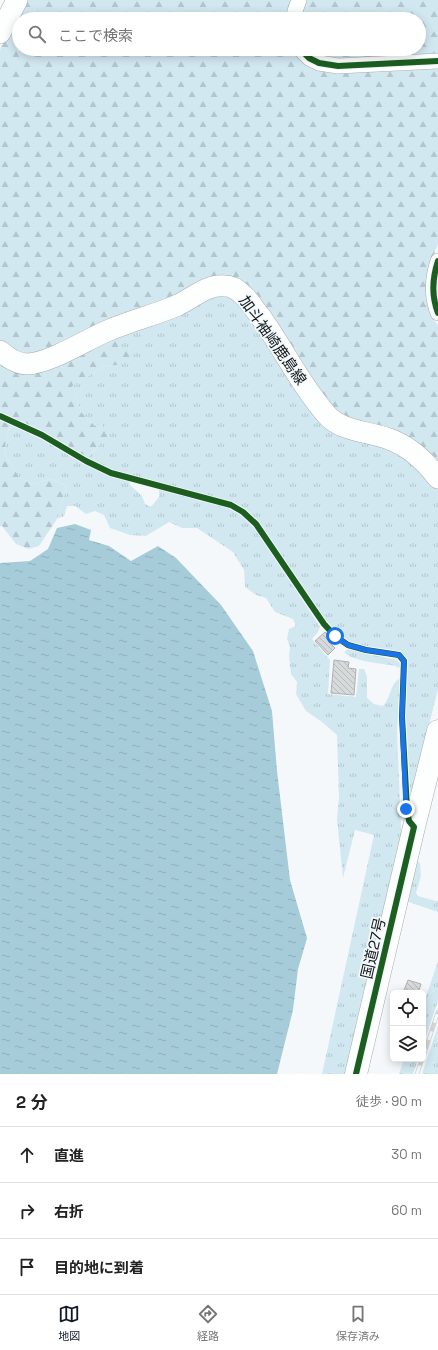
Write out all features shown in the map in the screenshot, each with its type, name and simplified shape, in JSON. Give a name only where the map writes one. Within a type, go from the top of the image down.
[{"type":"highway","name":"国道27号","points":[[356,1074],[438,731]]},
{"type":"main road","points":[[0,33],[17,0]]},
{"type":"main road","name":"加斗袖崎鹿島線","points":[[0,351],[21,363],[26,364],[43,361],[109,330],[179,304],[204,290],[215,286],[234,288],[244,295],[267,326],[326,415],[334,422],[346,428],[389,439],[401,444],[414,453],[438,478]]},
{"type":"street","points":[[295,12],[299,0]]},
{"type":"street","points":[[307,56],[319,63],[338,66],[438,61]]},
{"type":"street","points":[[438,261],[434,272],[433,289],[434,303],[438,313]]},
{"type":"green space","points":[[24,0],[438,0],[438,244],[428,275],[426,296],[432,316],[438,325],[438,469],[337,417],[238,284],[28,358],[0,343],[0,50],[12,23],[12,56],[426,56],[426,12],[18,12]]},
{"type":"green space","points":[[224,290],[386,443],[426,472],[438,489],[438,689],[412,793],[410,794],[406,717],[407,661],[404,656],[399,652],[367,647],[349,642],[337,634],[315,607],[258,523],[244,510],[231,503],[214,497],[112,471],[87,458],[98,447],[95,426],[81,412],[71,386],[105,366],[118,365],[110,336]]},
{"type":"green space","points":[[110,336],[128,352],[131,359],[118,365],[105,366],[72,386],[81,412],[95,426],[101,423],[109,435],[87,458],[43,433],[15,420],[7,432],[4,453],[19,477],[33,484],[51,479],[67,486],[57,519],[39,546],[28,549],[16,544],[2,526],[0,526],[0,360]]},
{"type":"green space","points":[[12,425],[41,437],[97,470],[131,481],[129,484],[142,496],[145,504],[151,507],[159,497],[159,489],[230,507],[241,514],[254,526],[320,627],[312,639],[330,660],[328,694],[356,697],[359,669],[364,669],[367,676],[367,698],[374,704],[383,706],[388,699],[392,687],[400,678],[397,731],[401,828],[403,833],[347,1074],[322,1074],[374,835],[355,830],[343,878],[337,819],[339,798],[337,735],[306,711],[296,694],[297,682],[291,674],[289,656],[290,647],[287,639],[289,629],[296,626],[293,619],[275,612],[266,598],[256,595],[245,587],[244,570],[233,552],[197,528],[182,528],[169,522],[146,536],[130,535],[110,528],[104,515],[95,511],[86,514],[75,506],[67,506],[64,516],[57,519],[67,486],[51,479],[33,484],[19,477],[4,453],[7,432]]},
{"type":"green space","points":[[348,649],[397,660],[401,664],[401,667],[398,668],[396,666],[368,662],[354,658],[344,652]]},
{"type":"green space","points":[[416,860],[420,863],[421,876],[416,893],[418,896],[438,901],[438,912],[406,901]]},
{"type":"green space","points":[[438,961],[438,1001],[426,1036],[426,1026],[426,996]]},
{"type":"green space","points":[[438,1026],[438,1074],[422,1074]]},
{"type":"green space","points":[[403,1062],[417,1062],[413,1074],[399,1074]]},
{"type":"water","points":[[75,524],[91,530],[89,540],[109,546],[131,561],[158,546],[176,558],[221,605],[253,651],[272,711],[277,771],[290,880],[307,938],[298,1074],[0,1074],[0,563],[30,561],[48,549],[57,528]]},
{"type":"pier","points":[[308,935],[323,964],[298,1074],[277,1074],[293,1010],[298,969]]},
{"type":"building","points":[[325,632],[334,642],[331,644],[335,648],[328,655],[315,641]]},
{"type":"building","points":[[334,660],[349,662],[348,668],[356,669],[354,695],[331,693]]},
{"type":"building","points":[[408,980],[421,984],[419,990],[404,990]]},
{"type":"railway","points":[[426,1048],[438,1012]]},
{"type":"railway","points":[[417,1074],[421,1062]]},
{"type":"cycle path","points":[[307,56],[319,63],[338,66],[438,61]]},
{"type":"cycle path","points":[[438,261],[434,274],[433,287],[434,300],[438,313]]},
{"type":"cycle path","points":[[0,416],[42,435],[86,461],[111,473],[231,505],[243,512],[256,524],[324,624],[335,636],[348,645],[366,650],[399,655],[404,661],[402,717],[407,809],[409,821],[414,827],[356,1074]]},
{"type":"route","points":[[335,636],[348,645],[366,650],[399,655],[404,661],[402,717],[406,809]]}]
